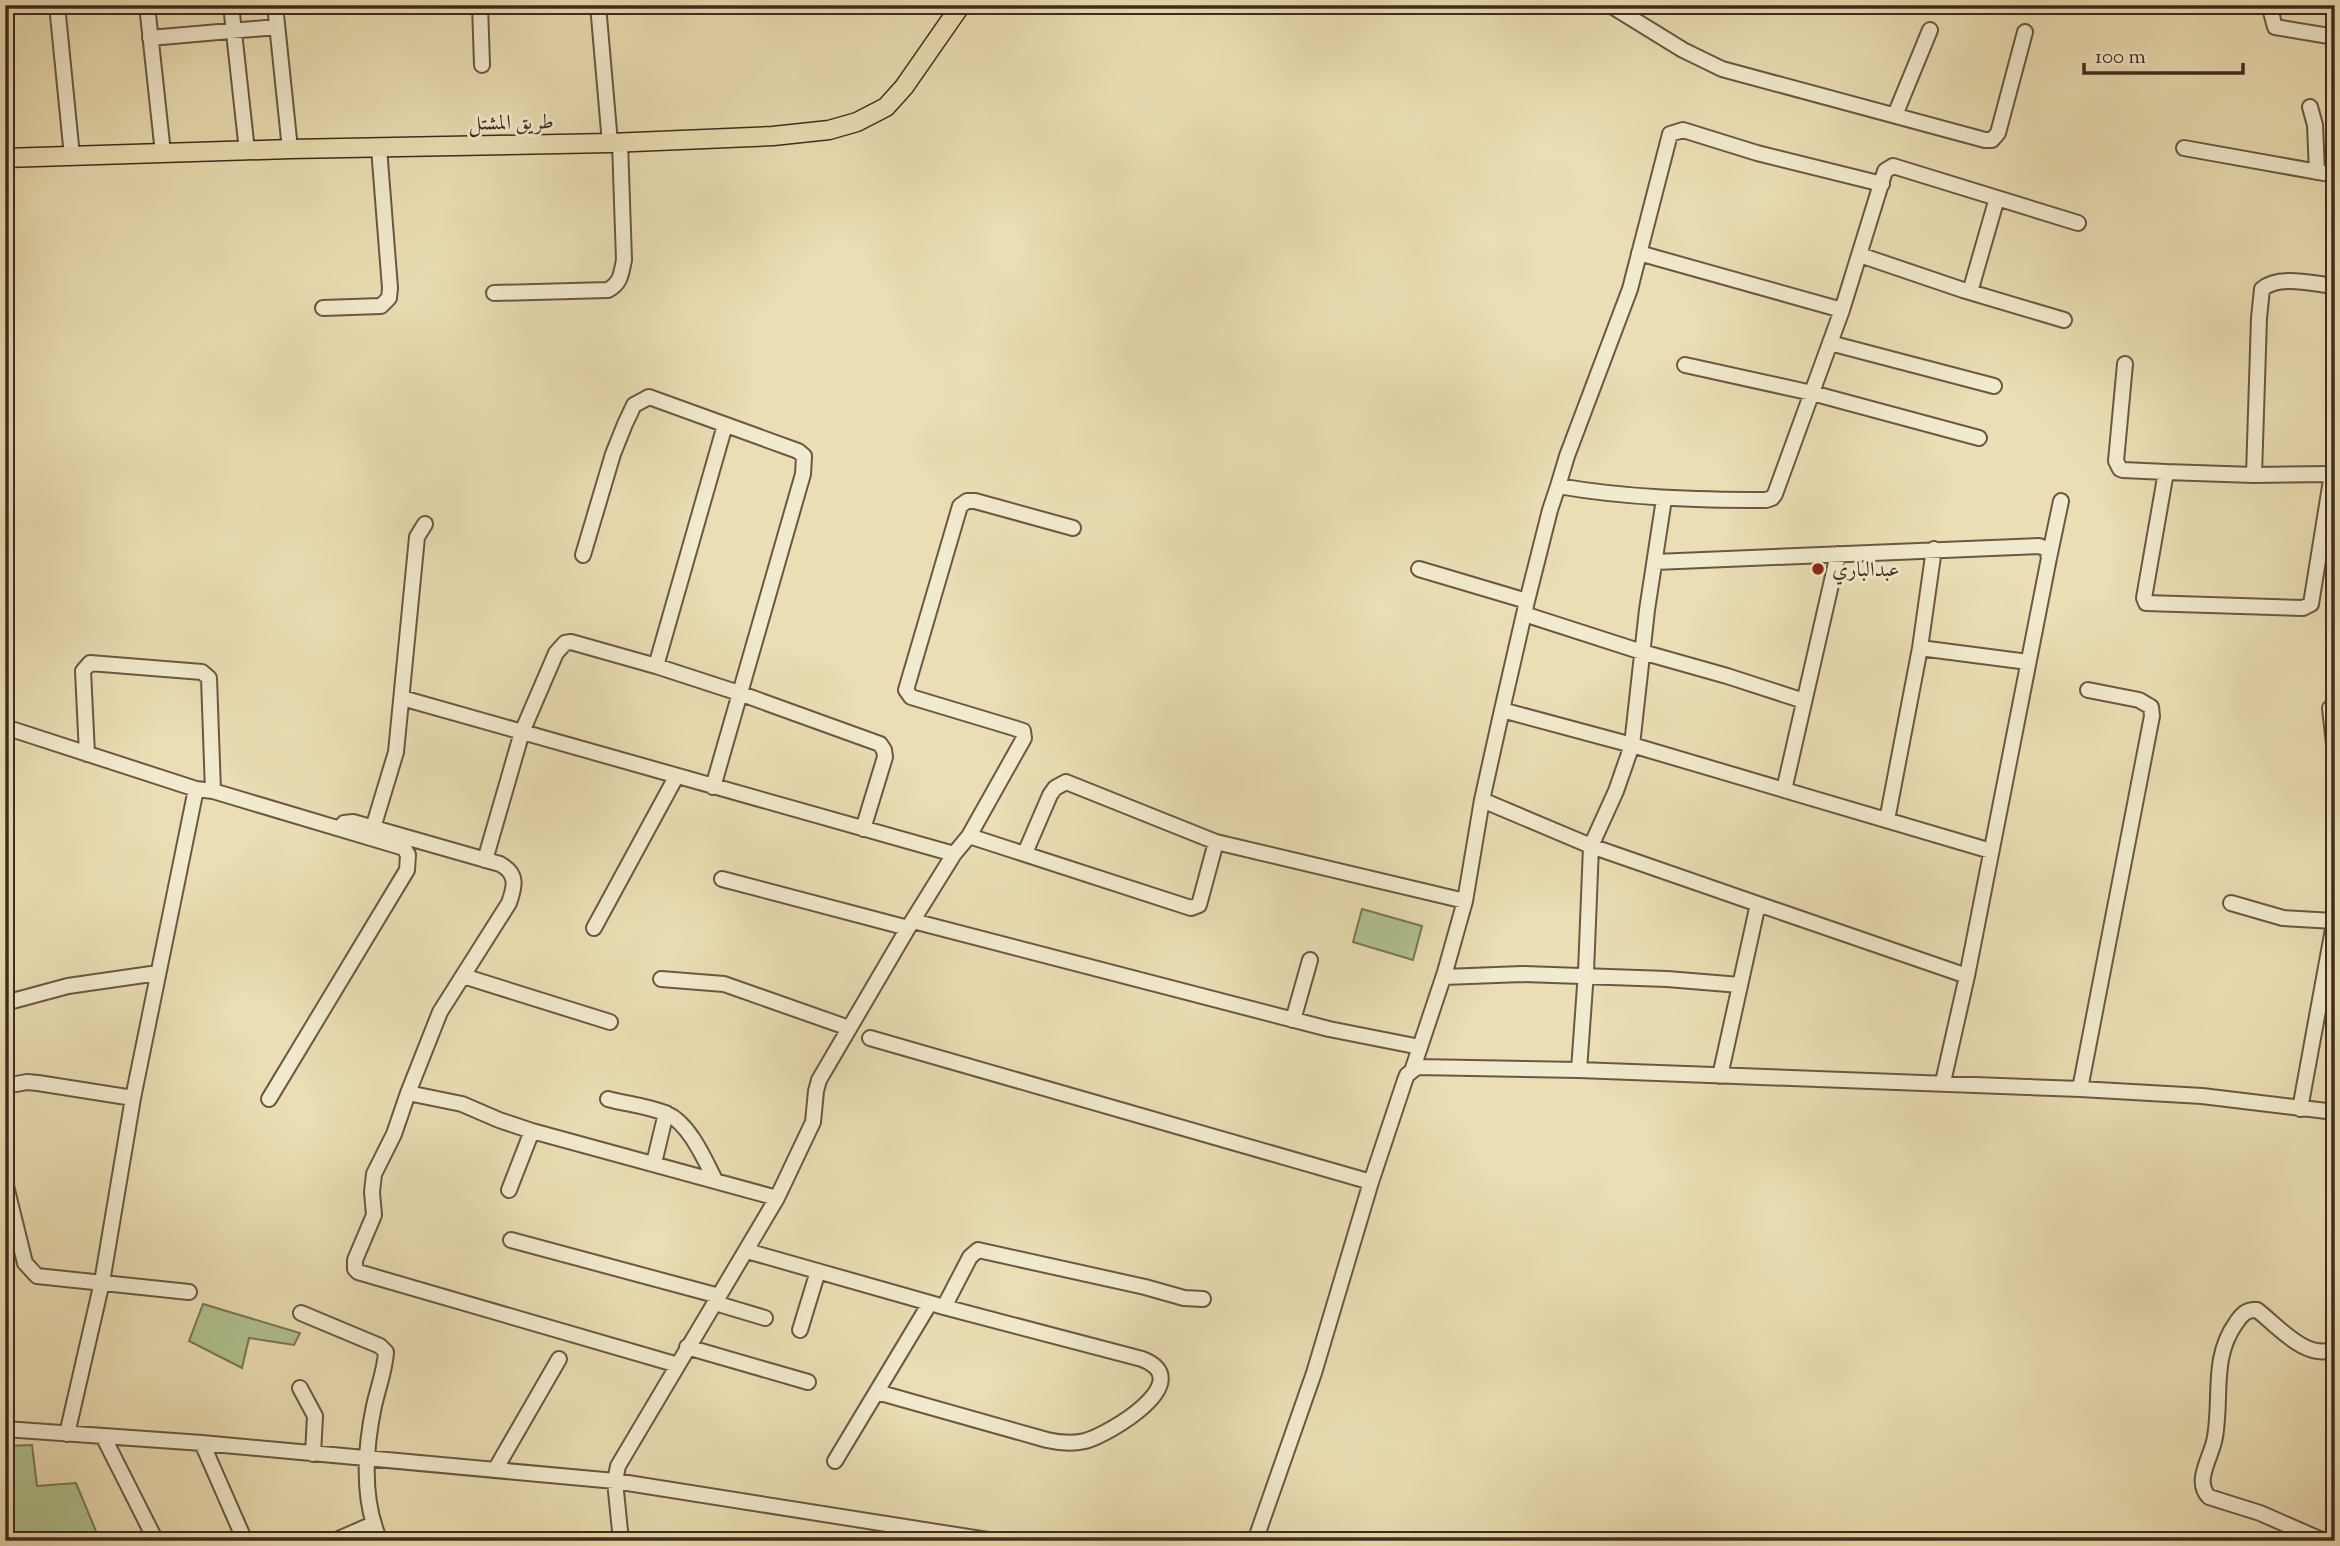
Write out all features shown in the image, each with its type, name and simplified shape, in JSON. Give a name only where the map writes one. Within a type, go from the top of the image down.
[{"type":"main road","name":"طريق المشتل","points":[[5,158],[615,143],[784,135],[829,130],[857,122],[886,107],[904,87],[961,5]]},
{"type":"street","points":[[57,5],[72,156]]},
{"type":"street","points":[[147,5],[163,153]]},
{"type":"street","points":[[231,5],[247,151]]},
{"type":"street","points":[[275,5],[290,149]]},
{"type":"street","points":[[480,5],[482,65]]},
{"type":"street","points":[[494,293],[608,289],[621,279],[624,260],[615,143],[598,5]]},
{"type":"street","points":[[1610,5],[1683,50],[1721,69],[1985,140],[1996,138],[2025,32]]},
{"type":"street","points":[[2269,5],[2275,27],[2335,37]]},
{"type":"street","points":[[150,38],[277,27]]},
{"type":"street","points":[[1895,115],[1930,30]]},
{"type":"street","points":[[2310,107],[2315,125],[2317,172]]},
{"type":"street","points":[[1412,1071],[1444,976],[1465,901],[1482,800],[1550,510],[1567,456],[1630,289],[1667,138],[1674,131],[1683,130],[1757,153],[1882,184]]},
{"type":"street","points":[[323,308],[381,306],[389,298],[379,148]]},
{"type":"street","points":[[2184,148],[2335,175]]},
{"type":"street","points":[[1558,486],[1664,499],[1772,498],[1776,494],[1842,310],[1885,171],[1893,166],[2078,223]]},
{"type":"street","points":[[1970,292],[1997,198]]},
{"type":"street","points":[[1639,253],[1842,310]]},
{"type":"street","points":[[1860,255],[2064,320]]},
{"type":"street","points":[[2254,475],[2262,289],[2269,283],[2291,282],[2335,286]]},
{"type":"street","points":[[1830,343],[1993,386]]},
{"type":"street","points":[[2125,364],[2116,461],[2123,470],[2254,475],[2334,474],[2311,604],[2303,608],[2146,603],[2144,598],[2166,472]]},
{"type":"street","points":[[1685,365],[1812,393],[1979,438]]},
{"type":"street","points":[[583,555],[613,454],[634,405],[649,397],[798,451],[804,456],[805,462],[785,539],[713,787]]},
{"type":"street","points":[[656,666],[725,425]]},
{"type":"street","points":[[1579,1070],[1591,846],[1616,791],[1632,745],[1664,499]]},
{"type":"street","points":[[621,1541],[615,1480],[618,1466],[777,1198],[813,1122],[819,1080],[910,924],[954,854],[970,836],[1024,738],[1023,732],[911,697],[906,690],[960,506],[967,500],[975,501],[1073,528]]},
{"type":"street","points":[[1943,1082],[1967,976],[2061,501]]},
{"type":"street","points":[[373,828],[396,752],[417,537],[425,524]]},
{"type":"street","points":[[1655,562],[2039,546],[2047,549],[2049,558]]},
{"type":"street","points":[[1887,820],[1920,648],[1934,549]]},
{"type":"street","points":[[1784,790],[1838,554]]},
{"type":"street","points":[[1419,569],[1642,652],[1804,701]]},
{"type":"street","points":[[485,860],[522,732],[556,653],[565,643],[571,642],[739,693],[880,744],[885,757],[863,829]]},
{"type":"street","points":[[1920,648],[2028,662]]},
{"type":"street","points":[[87,754],[83,671],[90,663],[202,672],[209,678],[213,791]]},
{"type":"street","points":[[2080,1089],[2152,716],[2151,707],[2145,703],[2088,690]]},
{"type":"street","points":[[402,698],[954,854]]},
{"type":"street","points":[[2330,708],[2335,753]]},
{"type":"street","points":[[1502,710],[1632,745],[1991,850]]},
{"type":"street","points":[[5,727],[195,789],[213,791],[404,848],[408,855],[407,870],[269,1099]]},
{"type":"street","points":[[594,928],[676,777]]},
{"type":"street","points":[[1025,853],[1050,795],[1055,788],[1066,782],[1216,842],[1465,901]]},
{"type":"street","points":[[67,1434],[102,1282],[133,1098],[195,789]]},
{"type":"street","points":[[1482,800],[1591,846],[1967,976]]},
{"type":"street","points":[[340,828],[348,821],[485,860],[508,868],[514,877],[515,887],[509,903],[440,1012],[394,1134],[374,1174],[374,1215],[355,1260],[355,1269],[678,1365]]},
{"type":"street","points":[[970,836],[1191,908],[1199,905],[1216,842]]},
{"type":"street","points":[[722,879],[1293,1020],[1420,1047]]},
{"type":"street","points":[[2231,903],[2283,918],[2334,919],[2300,1109]]},
{"type":"street","points":[[1720,1076],[1758,904]]},
{"type":"street","points":[[1293,1020],[1310,960]]},
{"type":"street","points":[[5,1003],[68,986],[158,973]]},
{"type":"street","points":[[463,976],[610,1022]]},
{"type":"street","points":[[1444,976],[1586,976],[1740,985]]},
{"type":"street","points":[[661,979],[724,984],[849,1027]]},
{"type":"street","points":[[870,1038],[1371,1182]]},
{"type":"street","points":[[1255,1541],[1314,1373],[1371,1182],[1405,1080],[1417,1067],[1943,1082],[2202,1096],[2335,1112]]},
{"type":"street","points":[[5,1086],[38,1083],[133,1098]]},
{"type":"street","points":[[408,1093],[462,1104],[532,1131],[777,1198]]},
{"type":"street","points":[[608,1099],[666,1113],[676,1119],[689,1134],[715,1180]]},
{"type":"street","points":[[654,1163],[666,1113]]},
{"type":"street","points":[[509,1190],[532,1131]]},
{"type":"street","points":[[5,1182],[25,1263],[37,1276],[189,1292]]},
{"type":"street","points":[[511,1240],[717,1300],[765,1318]]},
{"type":"street","points":[[944,1307],[970,1257],[978,1250],[1184,1298],[1203,1299]]},
{"type":"street","points":[[747,1251],[1151,1363],[1160,1378],[1157,1392],[1127,1421],[1107,1433],[1085,1441],[1067,1443],[1047,1440],[877,1392]]},
{"type":"street","points":[[800,1330],[818,1271]]},
{"type":"street","points":[[835,1461],[930,1303]]},
{"type":"street","points":[[2324,1541],[2260,1513],[2208,1497],[2203,1492],[2201,1483],[2214,1445],[2218,1422],[2219,1374],[2223,1346],[2241,1315],[2251,1309],[2257,1310],[2298,1343],[2314,1350],[2328,1352],[2335,1349]]},
{"type":"street","points":[[301,1313],[385,1348],[386,1356],[373,1409],[368,1459],[368,1493],[373,1524],[380,1541]]},
{"type":"street","points":[[687,1347],[808,1382]]},
{"type":"street","points":[[495,1470],[559,1359]]},
{"type":"street","points":[[300,1388],[315,1416],[313,1454]]},
{"type":"street","points":[[5,1429],[202,1443],[615,1480],[900,1534],[994,1541]]},
{"type":"street","points":[[103,1436],[156,1541]]},
{"type":"street","points":[[202,1443],[245,1541]]},
{"type":"street","points":[[334,1541],[373,1524]]},
{"type":"green space","points":[[1362,909],[1422,926],[1413,960],[1353,942]]},
{"type":"green space","points":[[203,1304],[300,1333],[294,1345],[249,1338],[242,1368],[189,1341]]},
{"type":"green space","points":[[32,1445],[37,1486],[76,1483],[100,1541],[5,1541],[5,1446]]},
{"type":"place","name":"عبدالباري","points":[[1818,569]]}]
